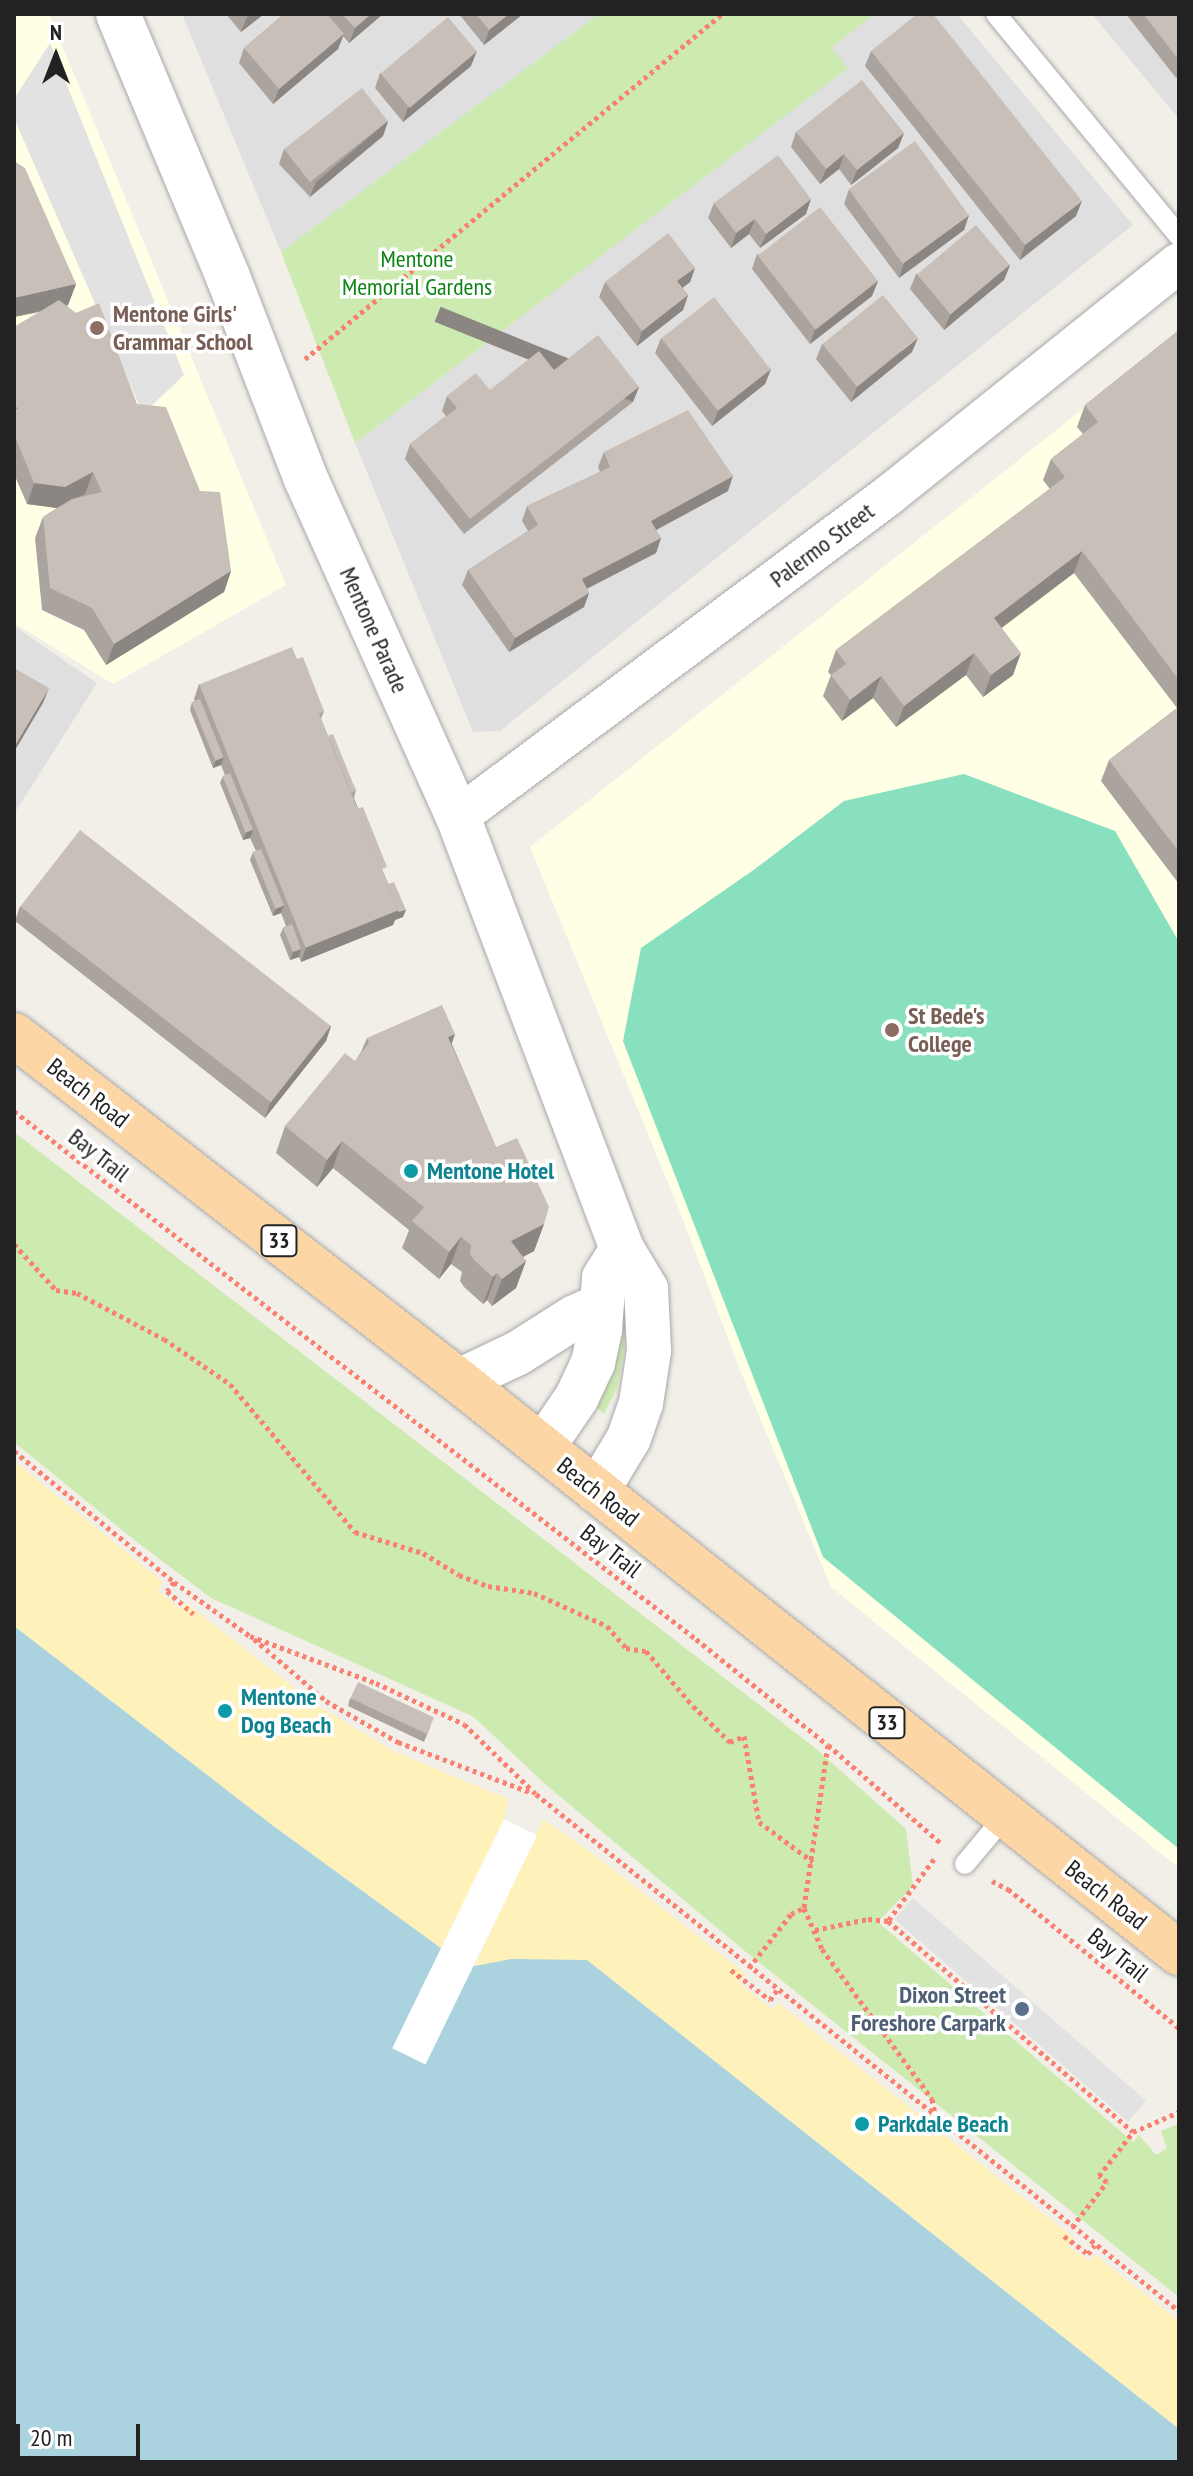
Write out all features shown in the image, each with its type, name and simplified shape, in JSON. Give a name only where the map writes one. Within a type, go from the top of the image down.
[{"type":"main road","name":"Beach Road","points":[[14,1035],[543,1447],[1179,1953]]},
{"type":"street","name":"Mentone Parade","points":[[118,14],[198,203],[313,493],[458,817],[622,1249],[646,1289],[650,1318],[641,1403],[629,1438],[597,1491]]},
{"type":"street","name":"Palermo Street","points":[[458,817],[889,495],[1179,263]]},
{"type":"street","points":[[543,1447],[577,1397],[593,1363],[600,1329],[604,1278],[622,1249]]},
{"type":"street","points":[[459,1381],[518,1353],[575,1317],[600,1306]]},
{"type":"lane","points":[[996,14],[1179,236]]},
{"type":"lane","points":[[965,1864],[1006,1815]]},
{"type":"path","points":[[270,388],[722,14]]},
{"type":"path","name":"Bay Trail","points":[[14,1111],[828,1745],[944,1846],[888,1921]]},
{"type":"path","points":[[14,1244],[56,1290],[77,1293],[164,1339],[230,1384],[355,1532],[423,1553],[459,1575],[488,1586],[534,1593],[607,1626],[626,1648],[646,1651],[693,1706],[730,1742],[744,1736],[759,1822],[813,1862]]},
{"type":"path","points":[[14,1451],[174,1582],[250,1636],[326,1701],[398,1742],[536,1794]]},
{"type":"path","points":[[174,1582],[167,1591],[193,1614]]},
{"type":"path","points":[[250,1636],[376,1683],[464,1724],[536,1794],[1179,2311]]},
{"type":"path","points":[[828,1745],[804,1908],[822,1949],[932,2099],[935,2116]]},
{"type":"path","name":"Bay Trail","points":[[965,1864],[1008,1889],[1179,2028]]},
{"type":"path","points":[[749,1968],[791,1914],[804,1908]]},
{"type":"path","points":[[815,1930],[868,1919],[888,1921],[1133,2132]]},
{"type":"path","points":[[731,1970],[770,2000],[777,1990]]},
{"type":"path","points":[[1072,2227],[1107,2182],[1099,2176],[1133,2132],[1179,2112]]},
{"type":"path","points":[[1064,2236],[1088,2254],[1095,2245]]},
{"type":"shaded area","name":"Mentone Girls' Grammar School","points":[[14,14],[49,14],[286,585],[113,684],[14,623]]},
{"type":"shaded area","points":[[182,14],[599,14],[281,252]]},
{"type":"shaded area","points":[[874,14],[957,14],[1133,225],[500,731],[473,732],[355,443],[847,68],[831,48]]},
{"type":"shaded area","points":[[1092,14],[1179,14],[1179,119]]},
{"type":"shaded area","points":[[50,43],[184,375],[143,414],[14,118],[14,99]]},
{"type":"shaded area","name":"St Bede's College","points":[[1179,333],[1179,1868],[831,1587],[740,1370],[680,1212],[530,847]]},
{"type":"shaded area","points":[[14,626],[97,683],[14,814]]},
{"type":"shaded area","name":"Dixon Street Foreshore Carpark","points":[[913,1898],[1146,2101],[1128,2122],[895,1919]]},
{"type":"green space","name":"Mentone Memorial Gardens","points":[[599,14],[872,16],[831,48],[848,68],[355,443],[281,252]]},
{"type":"green space","name":"St Bede's College","points":[[964,774],[1115,831],[1179,942],[1179,1849],[823,1557],[623,1041],[641,948],[755,869],[844,801]]},
{"type":"green space","points":[[14,1132],[814,1747],[906,1829],[913,1886],[878,1922],[1133,2142],[1139,2135],[1156,2155],[1167,2148],[1161,2131],[1178,2124],[1179,2297],[746,1952],[545,1784],[474,1717],[211,1598],[14,1442]]},
{"type":"green space","points":[[624,1294],[626,1343],[617,1388],[604,1414],[595,1406]]},
{"type":"sand","name":"Mentone Dog Beach","points":[[14,1461],[163,1582],[158,1591],[182,1610],[186,1603],[315,1704],[393,1751],[508,1799],[504,1819],[442,1949],[272,1825],[14,1626]]},
{"type":"sand","name":"Parkdale Beach","points":[[543,1819],[596,1856],[746,1974],[739,1983],[773,2010],[778,2003],[1074,2238],[1068,2246],[1089,2261],[1095,2255],[1179,2321],[1179,2429],[587,1960],[475,1966]]},
{"type":"water","points":[[14,1626],[272,1825],[442,1949],[475,1966],[511,1959],[587,1960],[1179,2429],[1179,2462],[14,2462]]},
{"type":"pier","points":[[504,1819],[537,1835],[425,2064],[392,2048]]},
{"type":"building","points":[[284,14],[327,14],[344,34],[279,89],[244,48]]},
{"type":"building","points":[[342,14],[371,14],[355,28]]},
{"type":"building","points":[[476,14],[509,14],[489,30]]},
{"type":"building","points":[[917,14],[933,14],[1082,201],[1025,245],[871,51]]},
{"type":"building","points":[[1143,14],[1179,14],[1179,60]]},
{"type":"building","points":[[448,17],[477,51],[410,108],[381,74]]},
{"type":"building","points":[[862,80],[904,133],[857,170],[844,154],[826,169],[796,132]]},
{"type":"building","points":[[362,88],[388,121],[310,182],[284,149]]},
{"type":"building","points":[[915,141],[969,215],[903,264],[849,189]]},
{"type":"building","points":[[778,155],[811,199],[766,234],[755,219],[736,233],[714,203]]},
{"type":"building","points":[[14,161],[25,168],[76,284],[14,298]]},
{"type":"building","points":[[820,207],[878,281],[816,330],[758,256]]},
{"type":"building","points":[[976,225],[1009,265],[950,314],[917,274]]},
{"type":"building","points":[[668,233],[695,268],[677,281],[688,295],[642,331],[605,282]]},
{"type":"building","points":[[883,295],[918,338],[857,387],[822,344]]},
{"type":"building","points":[[714,297],[771,369],[718,411],[661,338]]},
{"type":"building","points":[[59,300],[76,313],[99,303],[137,404],[166,407],[200,491],[220,492],[231,571],[114,644],[92,608],[50,588],[43,517],[72,499],[102,492],[93,472],[65,487],[34,483],[14,434],[14,410],[19,409],[14,405],[14,327]]},
{"type":"building","points":[[1179,330],[1179,680],[1082,551],[994,618],[1021,653],[991,675],[974,653],[904,706],[881,676],[850,700],[831,675],[846,664],[836,650],[1065,477],[1051,459],[1098,422],[1085,405]]},
{"type":"building","points":[[598,335],[639,387],[470,519],[410,444],[457,408],[447,396],[476,373],[490,390],[539,351],[554,370]]},
{"type":"building","points":[[688,410],[733,476],[651,521],[661,538],[582,579],[589,593],[515,638],[468,570],[538,525],[527,506],[610,467],[604,452]]},
{"type":"building","points":[[292,647],[398,910],[306,948],[199,684]]},
{"type":"building","points":[[303,657],[324,711],[319,714],[296,659]]},
{"type":"building","points":[[14,668],[49,688],[14,747]]},
{"type":"building","points":[[200,699],[224,757],[215,761],[192,702]]},
{"type":"building","points":[[1179,707],[1179,852],[1109,760]]},
{"type":"building","points":[[333,734],[356,791],[351,792],[328,736]]},
{"type":"building","points":[[230,773],[253,830],[245,833],[223,776]]},
{"type":"building","points":[[363,807],[387,867],[382,869],[357,809]]},
{"type":"building","points":[[80,830],[331,1026],[271,1102],[20,906]]},
{"type":"building","points":[[261,849],[284,906],[276,909],[253,852]]},
{"type":"building","points":[[394,882],[406,910],[398,912],[388,884]]},
{"type":"building","points":[[292,924],[301,949],[293,952],[283,928]]},
{"type":"building","name":"Mentone Hotel","points":[[442,1005],[455,1034],[448,1037],[496,1147],[517,1138],[549,1207],[544,1224],[511,1241],[526,1261],[502,1279],[497,1273],[493,1277],[474,1260],[470,1254],[471,1245],[461,1237],[449,1252],[412,1221],[424,1207],[342,1141],[327,1160],[285,1126],[345,1053],[355,1061],[369,1043],[367,1038]]},
{"type":"building","points":[[358,1682],[434,1717],[427,1734],[350,1698]]},
{"type":"place","name":"Mentone Girls' Grammar School","points":[[97,328]]},
{"type":"place","name":"St Bede's College","points":[[892,1030]]},
{"type":"place","name":"Mentone Hotel","points":[[411,1171]]},
{"type":"place","name":"Mentone Dog Beach","points":[[225,1711]]},
{"type":"place","name":"Dixon Street Foreshore Carpark","points":[[1022,2009]]},
{"type":"place","name":"Parkdale Beach","points":[[862,2124]]}]
